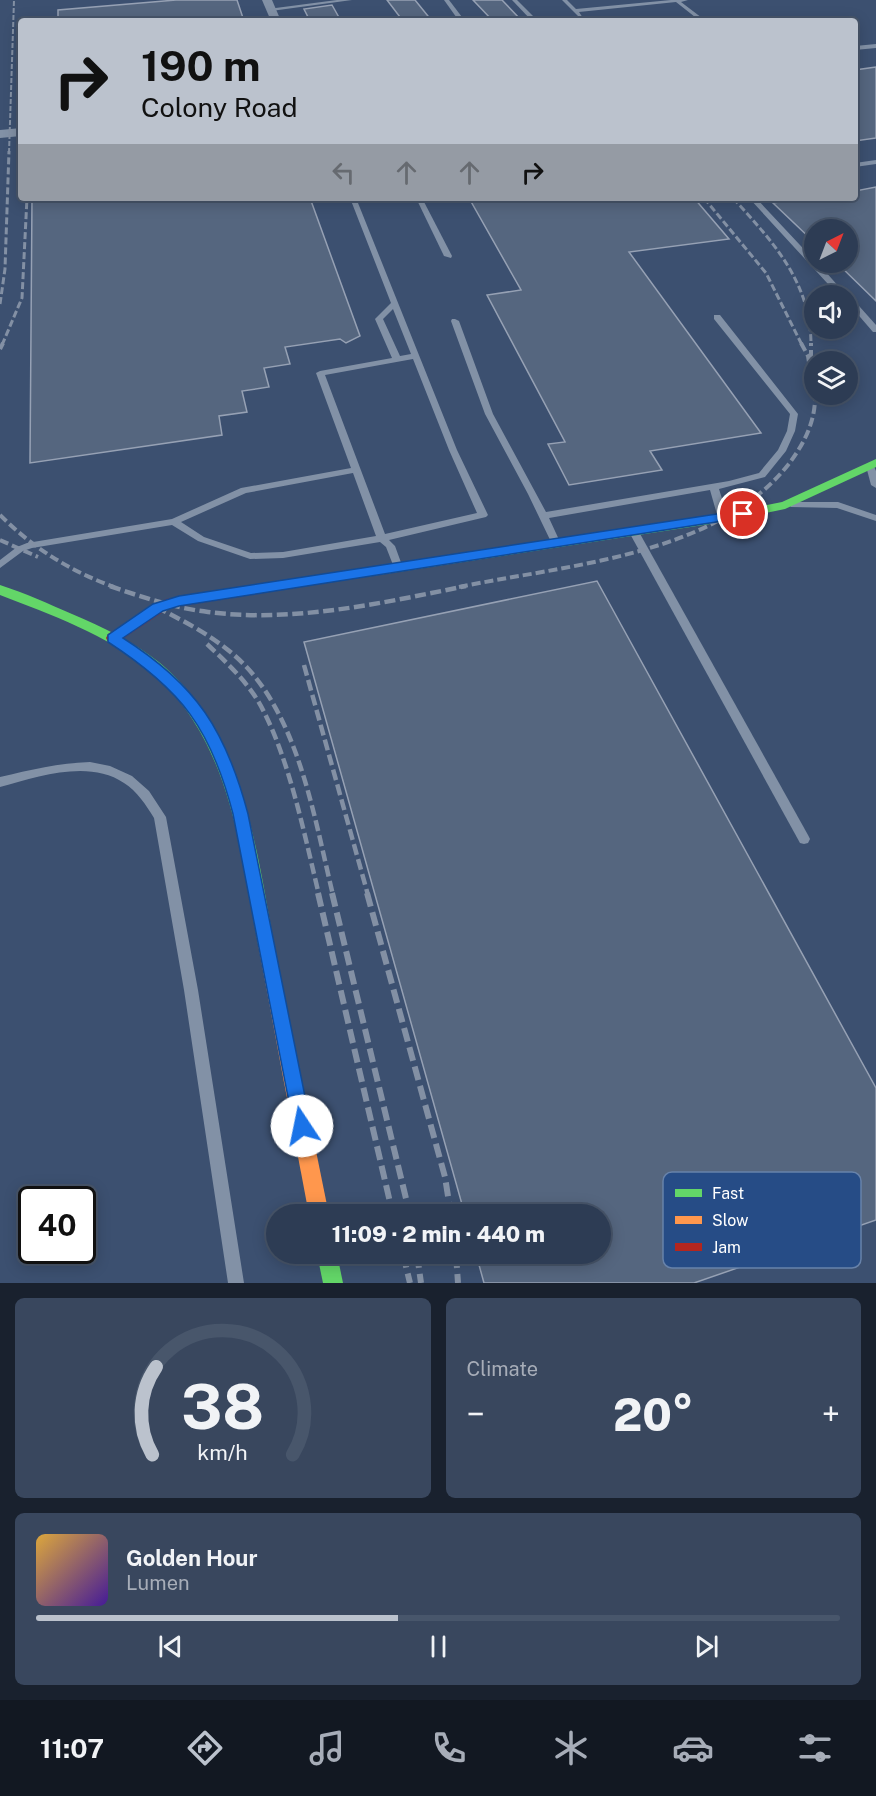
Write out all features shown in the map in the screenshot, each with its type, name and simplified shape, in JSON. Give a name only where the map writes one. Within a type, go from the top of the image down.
[{"type":"street","points":[[269,4],[275,18]]},
{"type":"street","points":[[0,134],[18,132]]},
{"type":"street","points":[[113,638],[166,604],[723,518],[785,505],[873,464]]},
{"type":"street","points":[[0,590],[83,623],[113,638],[148,661],[188,699],[213,734],[230,771],[241,814],[317,1204]]},
{"type":"street","points":[[329,1264],[333,1283]]},
{"type":"lane","points":[[269,4],[306,0]]},
{"type":"lane","points":[[269,4],[350,0]]},
{"type":"lane","points":[[446,0],[460,18]]},
{"type":"lane","points":[[514,0],[532,18]]},
{"type":"lane","points":[[564,0],[581,18]]},
{"type":"lane","points":[[575,11],[686,0]]},
{"type":"lane","points":[[677,1],[698,18]]},
{"type":"lane","points":[[858,48],[876,46]]},
{"type":"lane","points":[[858,165],[876,162]]},
{"type":"lane","points":[[174,522],[201,539],[250,556],[284,555],[382,538],[483,515],[453,450],[354,201]]},
{"type":"lane","points":[[420,201],[448,256]]},
{"type":"lane","points":[[755,201],[834,285]]},
{"type":"lane","points":[[395,303],[379,319],[397,359]]},
{"type":"lane","points":[[858,310],[876,330]]},
{"type":"lane","points":[[543,516],[714,487],[762,475],[782,451],[791,431],[794,414],[717,317]]},
{"type":"lane","points":[[455,321],[489,414],[556,544]]},
{"type":"lane","points":[[398,568],[390,546],[382,538],[320,373],[416,356]]},
{"type":"lane","points":[[873,464],[876,485]]},
{"type":"lane","points":[[0,565],[20,549],[30,545],[174,522],[244,490],[356,471]]},
{"type":"lane","points":[[714,487],[723,518]]},
{"type":"lane","points":[[785,505],[838,505],[876,518]]},
{"type":"lane","points":[[634,532],[804,839]]},
{"type":"lane","points":[[0,782],[60,768],[87,765],[100,767],[113,771],[136,786],[153,804],[160,817],[191,990],[236,1283]]},
{"type":"building","points":[[176,0],[237,0],[243,18],[58,18],[58,10]]},
{"type":"building","points":[[387,0],[415,0],[430,18],[401,18]]},
{"type":"building","points":[[473,0],[502,0],[519,18],[490,18]]},
{"type":"building","points":[[332,5],[339,18],[308,18],[304,9]]},
{"type":"building","points":[[876,67],[876,138],[858,141],[858,70]]},
{"type":"building","points":[[876,187],[876,301],[847,273],[858,273],[858,219],[804,219],[804,232],[773,203],[858,201],[858,190]]},
{"type":"building","points":[[32,201],[311,201],[360,336],[346,343],[340,339],[285,347],[290,364],[264,368],[269,387],[242,391],[247,412],[219,416],[222,435],[30,463]]},
{"type":"building","points":[[471,201],[697,201],[729,239],[629,252],[761,433],[650,451],[662,470],[569,485],[548,444],[565,442],[487,295],[521,290]]},
{"type":"building","points":[[597,581],[876,1088],[876,1220],[861,1225],[861,1172],[663,1172],[663,1268],[737,1268],[694,1283],[484,1283],[479,1264],[611,1264],[611,1204],[462,1204],[304,642]]},
{"type":"railway","points":[[9,153],[14,0]]},
{"type":"railway","points":[[0,304],[5,269],[9,151]]},
{"type":"railway","points":[[2,345],[22,298],[27,201]]},
{"type":"railway","points":[[706,201],[766,273],[801,343]]},
{"type":"railway","points":[[736,201],[775,247],[797,282],[809,322],[811,345]]},
{"type":"railway","points":[[801,343],[805,351]]},
{"type":"railway","points":[[0,349],[2,345]]},
{"type":"railway","points":[[811,345],[811,351]]},
{"type":"railway","points":[[459,587],[591,563],[636,552],[680,538],[721,519],[757,495],[788,465],[808,432],[815,405]]},
{"type":"railway","points":[[0,515],[39,548],[67,566],[114,587]]},
{"type":"railway","points":[[0,540],[38,557]]},
{"type":"railway","points":[[110,586],[183,608],[240,615],[338,610],[466,586]]},
{"type":"railway","points":[[156,607],[207,635],[234,655],[256,678],[274,705],[300,766],[333,895]]},
{"type":"railway","points":[[207,644],[252,692],[273,730],[296,800],[319,895]]},
{"type":"railway","points":[[304,665],[368,895]]},
{"type":"railway","points":[[318,893],[390,1204]]},
{"type":"railway","points":[[332,893],[407,1204]]},
{"type":"railway","points":[[367,893],[445,1177],[449,1204]]},
{"type":"railway","points":[[405,1264],[410,1283]]},
{"type":"railway","points":[[418,1264],[421,1283]]},
{"type":"railway","points":[[457,1264],[458,1283]]},
{"type":"traffic: fast","points":[[365,573],[723,518],[785,505],[876,463]]},
{"type":"traffic: fast","points":[[0,590],[100,632],[138,654],[183,694],[205,725],[222,758],[234,794],[244,831],[266,944]]},
{"type":"traffic: fast","points":[[329,1264],[333,1283]]},
{"type":"traffic: slow","points":[[266,944],[317,1204]]},
{"type":"traffic: jam","points":[[113,638],[166,604],[365,573]]},
{"type":"route","points":[[302,1126],[241,814],[230,771],[213,734],[188,699],[148,661],[113,638],[158,607],[179,601],[743,514]]}]
